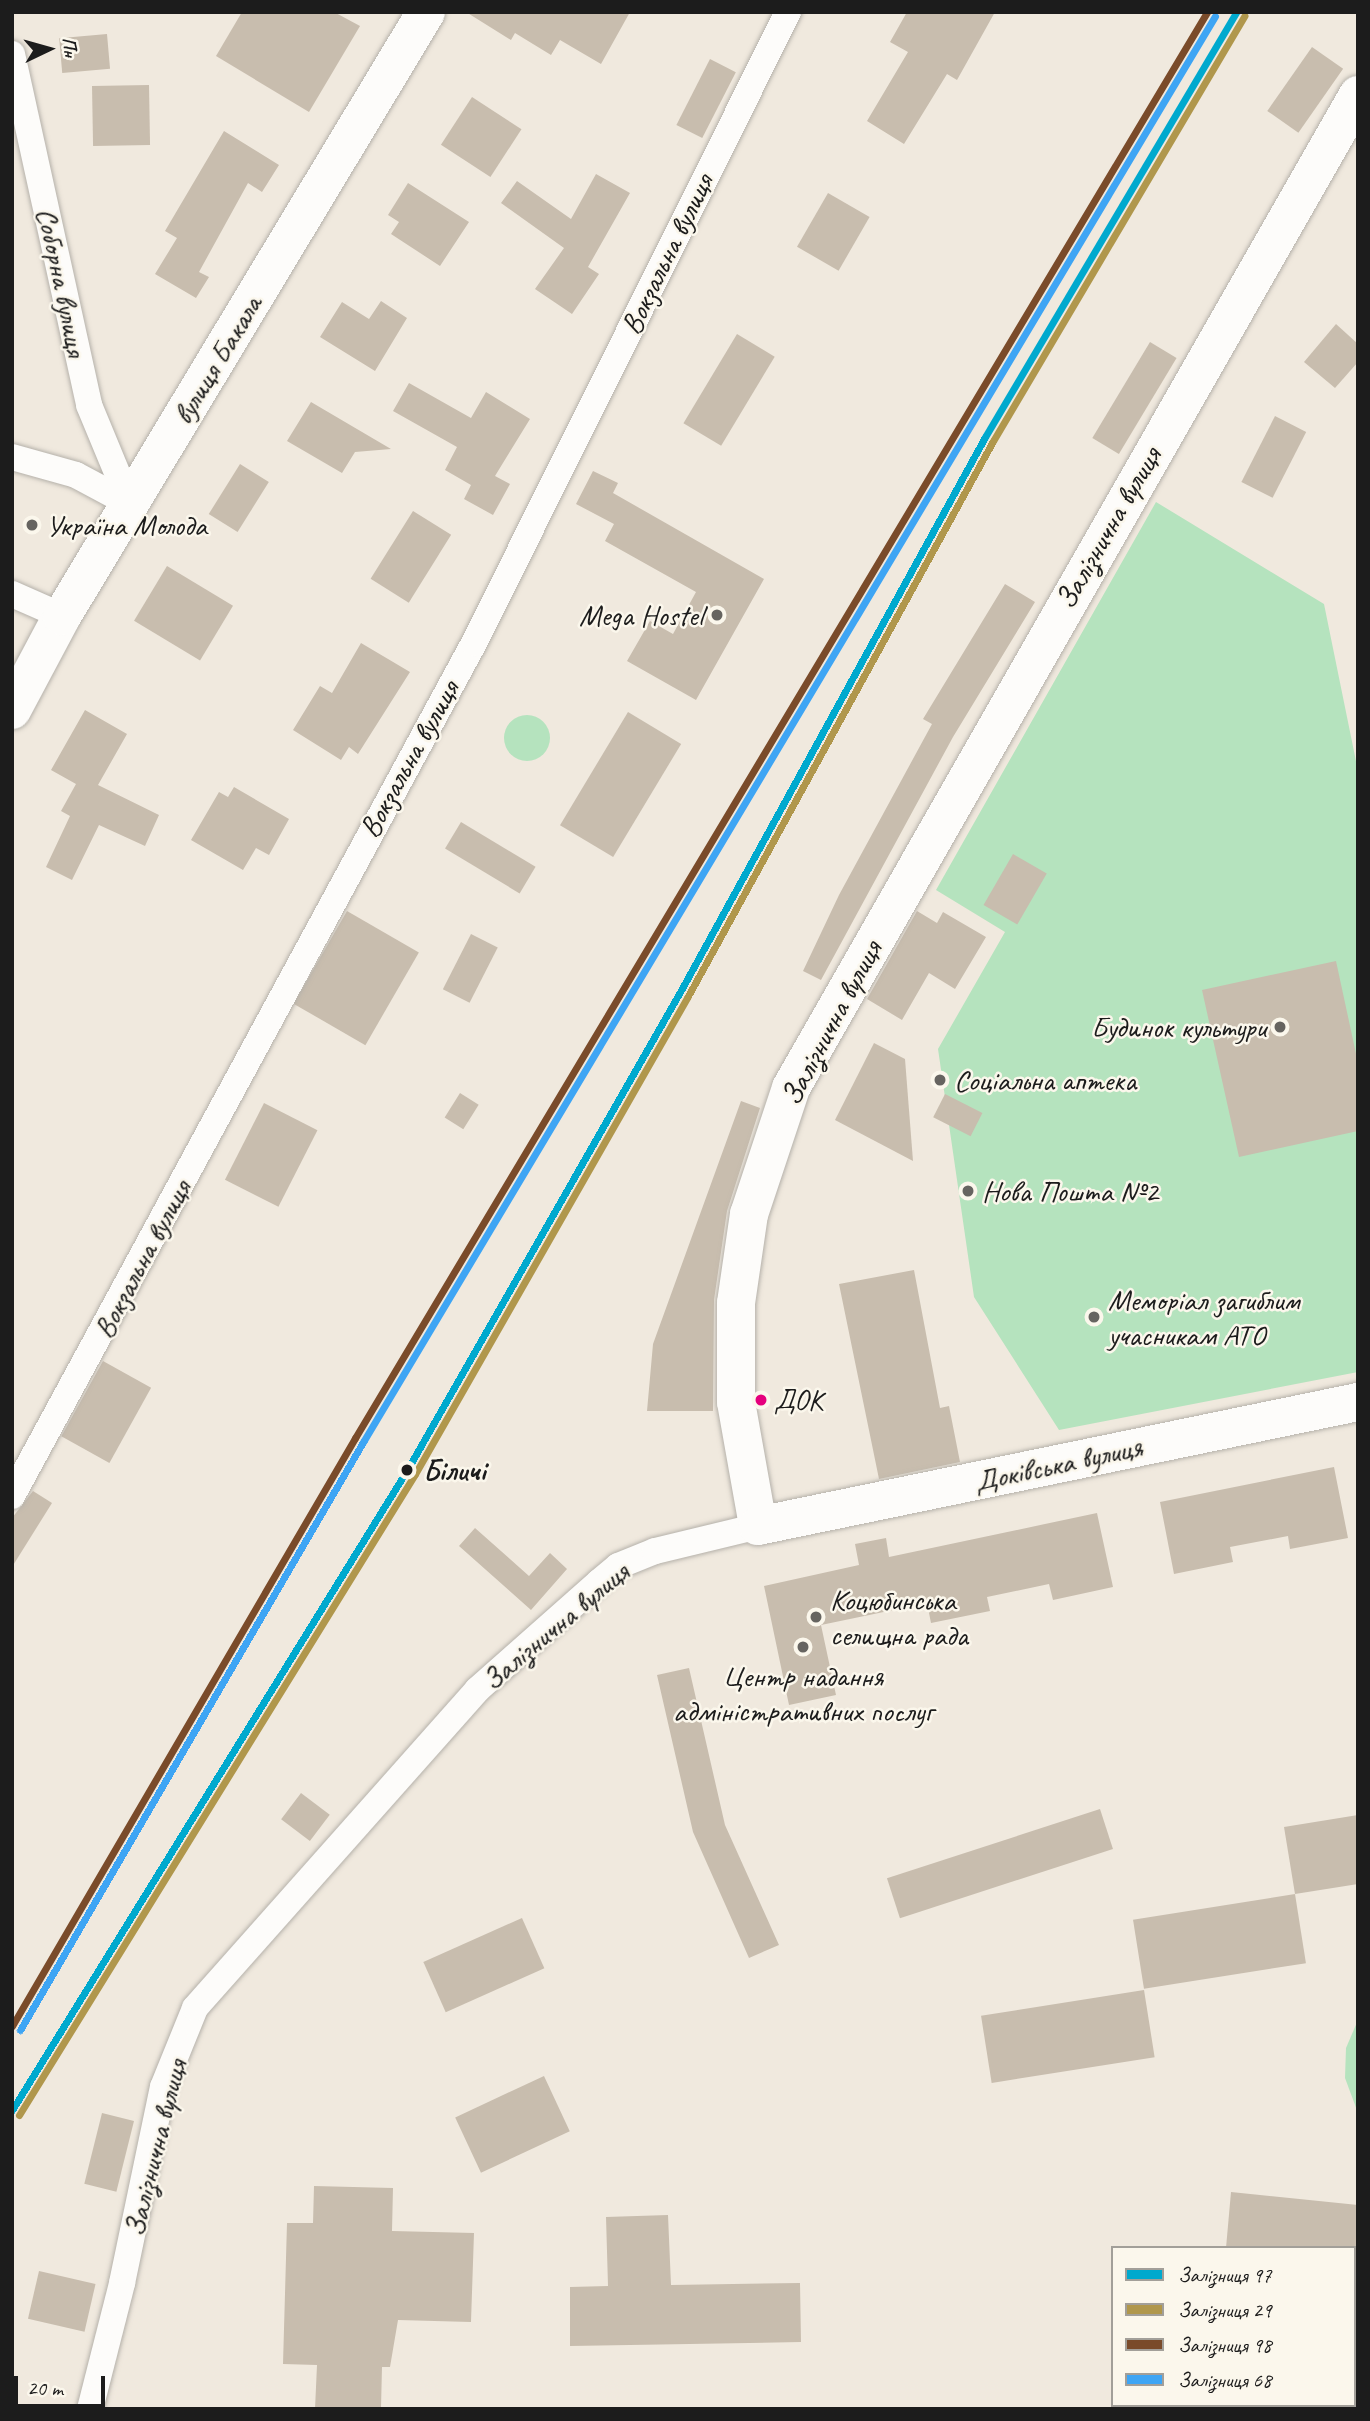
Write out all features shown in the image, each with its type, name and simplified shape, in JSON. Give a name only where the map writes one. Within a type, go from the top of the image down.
[{"type":"street","name":"вулиця Бакала","points":[[12,710],[62,616],[426,12]]},
{"type":"street","name":"Вокзальна вулиця","points":[[12,1496],[474,643],[788,12]]},
{"type":"street","name":"Соборна вулиця","points":[[12,54],[89,405],[130,504]]},
{"type":"street","name":"Залізнична вулиця","points":[[90,2409],[122,2283],[163,2087],[195,2008],[477,1690],[599,1582],[618,1566],[655,1551],[758,1526],[736,1402],[736,1303],[749,1214],[791,1088],[1358,94]]},
{"type":"street","points":[[12,457],[76,475],[130,504]]},
{"type":"street","points":[[12,594],[62,616]]},
{"type":"street","name":"Доківська вулиця","points":[[758,1526],[1358,1402]]},
{"type":"green space","points":[[1156,502],[1324,604],[1358,771],[1358,1372],[1059,1430],[974,1297],[938,1049],[1005,932],[936,890]]},
{"type":"green space","points":[[527,715],[543,722],[550,738],[543,754],[527,761],[511,754],[504,738],[511,722]]},
{"type":"green space","points":[[1358,2020],[1358,2113],[1345,2078],[1346,2048]]},
{"type":"building","points":[[242,12],[334,12],[360,26],[309,112],[216,56]]},
{"type":"building","points":[[466,12],[630,12],[601,64],[560,40],[551,55],[515,33],[511,40]]},
{"type":"building","points":[[907,12],[995,12],[957,80],[947,74],[904,144],[867,121],[908,52],[890,42]]},
{"type":"building","points":[[107,34],[110,69],[62,73],[59,38]]},
{"type":"building","points":[[1312,47],[1343,69],[1298,133],[1267,111]]},
{"type":"building","points":[[710,59],[736,72],[702,138],[676,125]]},
{"type":"building","points":[[149,85],[150,145],[93,146],[92,86]]},
{"type":"building","points":[[472,97],[521,129],[490,177],[441,145]]},
{"type":"building","points":[[224,131],[279,165],[262,192],[248,183],[199,272],[209,277],[196,298],[155,274],[177,238],[165,231]]},
{"type":"building","points":[[596,174],[630,193],[588,267],[599,274],[572,314],[535,289],[564,248],[501,203],[517,181],[571,219]]},
{"type":"building","points":[[408,183],[469,222],[440,266],[391,234],[399,222],[388,215]]},
{"type":"building","points":[[828,193],[870,217],[839,271],[797,247]]},
{"type":"building","points":[[381,301],[407,318],[375,371],[320,337],[342,302],[369,319]]},
{"type":"building","points":[[1336,324],[1358,344],[1358,362],[1335,388],[1304,362]]},
{"type":"building","points":[[737,334],[775,357],[721,446],[683,423]]},
{"type":"building","points":[[1150,342],[1177,358],[1119,454],[1092,438]]},
{"type":"building","points":[[409,383],[471,418],[486,392],[530,419],[495,476],[510,484],[493,515],[464,499],[471,485],[445,470],[457,447],[393,411]]},
{"type":"building","points":[[311,402],[391,449],[355,452],[342,473],[287,441]]},
{"type":"building","points":[[1275,416],[1306,432],[1273,498],[1241,482]]},
{"type":"building","points":[[240,464],[269,482],[238,532],[209,514]]},
{"type":"building","points":[[593,471],[618,483],[613,493],[764,579],[696,700],[627,661],[650,621],[673,634],[696,592],[605,541],[614,524],[576,504]]},
{"type":"building","points":[[413,511],[451,535],[409,603],[371,579]]},
{"type":"building","points":[[167,566],[233,606],[200,661],[134,621]]},
{"type":"building","points":[[1005,584],[1035,602],[953,737],[821,980],[803,971],[839,895],[932,724],[923,719]]},
{"type":"building","points":[[361,643],[410,672],[358,754],[349,747],[341,760],[293,730],[320,686],[332,693]]},
{"type":"building","points":[[85,710],[127,734],[98,785],[159,815],[145,846],[99,825],[72,880],[46,867],[70,816],[61,811],[76,784],[51,770]]},
{"type":"building","points":[[628,712],[681,744],[613,857],[560,825]]},
{"type":"building","points":[[234,787],[289,819],[269,855],[256,848],[243,870],[191,840],[219,792],[228,797]]},
{"type":"building","points":[[461,822],[536,867],[520,893],[445,849]]},
{"type":"building","points":[[1013,854],[1047,874],[1017,925],[984,905]]},
{"type":"building","points":[[347,911],[419,952],[365,1045],[294,1004]]},
{"type":"building","points":[[917,911],[937,923],[943,912],[986,937],[955,989],[929,973],[902,1020],[867,999]]},
{"type":"building","points":[[471,934],[498,948],[470,1003],[443,989]]},
{"type":"building","name":"Будинок культури","points":[[1336,961],[1358,1063],[1358,1131],[1239,1157],[1202,990]]},
{"type":"building","points":[[874,1043],[905,1059],[913,1161],[835,1120]]},
{"type":"building","points":[[460,1093],[479,1105],[463,1129],[445,1118]]},
{"type":"building","points":[[945,1094],[982,1113],[971,1136],[933,1117]]},
{"type":"building","points":[[741,1101],[760,1108],[727,1211],[714,1300],[713,1411],[647,1411],[653,1344]]},
{"type":"building","points":[[264,1103],[317,1130],[278,1207],[225,1180]]},
{"type":"building","points":[[914,1270],[940,1408],[949,1406],[960,1462],[879,1479],[839,1284]]},
{"type":"building","points":[[103,1361],[151,1388],[109,1463],[61,1436]]},
{"type":"building","points":[[1334,1467],[1348,1538],[1290,1549],[1288,1536],[1230,1547],[1233,1562],[1174,1574],[1160,1502]]},
{"type":"building","points":[[33,1491],[52,1503],[12,1567],[12,1518]]},
{"type":"building","points":[[1097,1513],[1113,1587],[1053,1600],[1049,1584],[987,1597],[990,1611],[931,1623],[927,1603],[821,1625],[836,1695],[789,1705],[764,1586],[859,1565],[855,1544],[886,1538],[889,1557]]},
{"type":"building","points":[[475,1528],[529,1576],[550,1553],[567,1569],[531,1610],[459,1546]]},
{"type":"building","points":[[689,1668],[725,1825],[779,1945],[749,1958],[693,1832],[657,1675]]},
{"type":"building","points":[[301,1793],[330,1815],[310,1841],[281,1819]]},
{"type":"building","points":[[1100,1809],[1113,1849],[900,1918],[887,1878]]},
{"type":"building","points":[[1358,1815],[1358,1884],[1295,1894],[1284,1827]]},
{"type":"building","points":[[1295,1894],[1306,1963],[1144,1989],[1133,1920]]},
{"type":"building","points":[[522,1918],[544,1968],[446,2012],[423,1962]]},
{"type":"building","points":[[1144,1990],[1155,2057],[992,2083],[981,2016]]},
{"type":"building","points":[[544,2076],[570,2131],[481,2173],[455,2117]]},
{"type":"building","points":[[102,2113],[134,2121],[116,2192],[84,2184]]},
{"type":"building","points":[[314,2186],[393,2188],[392,2231],[474,2233],[471,2322],[398,2320],[390,2367],[382,2367],[381,2408],[315,2409],[317,2365],[283,2364],[287,2223],[313,2223]]},
{"type":"building","points":[[1231,2192],[1358,2205],[1358,2248],[1226,2246]]},
{"type":"building","points":[[668,2215],[671,2285],[800,2283],[801,2342],[570,2346],[570,2287],[608,2286],[606,2217]]},
{"type":"building","points":[[39,2271],[96,2284],[84,2332],[28,2319]]},
{"type":"rail line","name":"98","points":[[12,2026],[355,1438],[1207,12]]},
{"type":"rail line","name":"97","points":[[12,2110],[407,1470],[680,992],[985,437],[1236,12]]},
{"type":"rail line","name":"68","points":[[20,2030],[363,1442],[1215,16]]},
{"type":"rail line","name":"29","points":[[19,2115],[415,1474],[688,996],[993,441],[1244,16]]},
{"type":"place","name":"Україна Молода","points":[[32,525]]},
{"type":"place","name":"Mega Hostel","points":[[717,615]]},
{"type":"place","name":"Будинок культури","points":[[1280,1027]]},
{"type":"place","name":"Соціальна аптека","points":[[940,1080]]},
{"type":"place","name":"Нова Пошта №2","points":[[968,1191]]},
{"type":"place","name":"Меморіал загиблим учасникам АТО","points":[[1094,1317]]},
{"type":"place","name":"ДОК","points":[[761,1400]]},
{"type":"place","name":"Біличі","points":[[407,1470]]},
{"type":"place","name":"Коцюбинська селищна рада","points":[[816,1617]]},
{"type":"place","name":"Центр надання адміністративних послуг","points":[[803,1647]]}]
